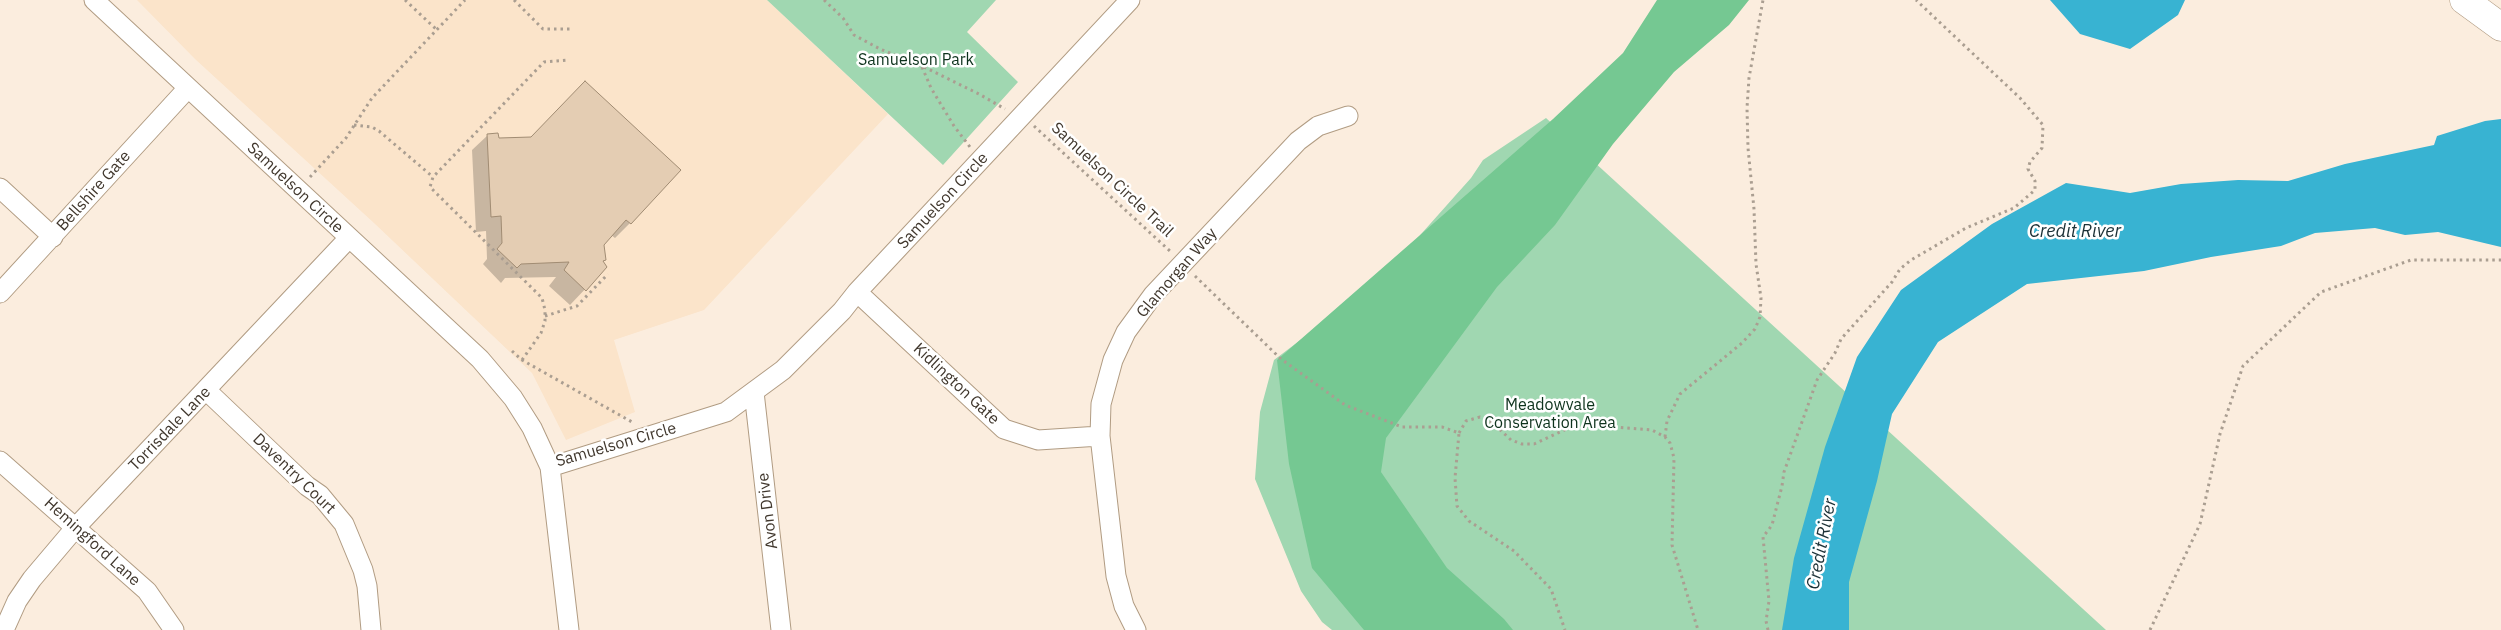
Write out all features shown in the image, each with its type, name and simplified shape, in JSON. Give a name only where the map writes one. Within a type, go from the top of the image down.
[{"type":"highway","points":[[2464,0],[2497,25]]},
{"type":"street","name":"Samuelson Circle","points":[[94,0],[480,359],[513,398],[532,428],[550,467],[726,412],[783,370],[842,311],[857,292],[1130,0]]},
{"type":"street","name":"Bellshire Gate","points":[[0,293],[188,88]]},
{"type":"street","name":"Glamorgan Way","points":[[1136,630],[1124,606],[1116,576],[1100,436],[1102,404],[1113,360],[1126,332],[1153,295],[1298,141],[1318,126],[1348,116]]},
{"type":"street","points":[[0,188],[53,237]]},
{"type":"street","name":"Torrisdale Lane","points":[[4,630],[17,602],[32,579],[76,527],[349,238]]},
{"type":"street","name":"Kidlington Gate","points":[[857,292],[1004,429],[1038,440],[1100,436]]},
{"type":"street","name":"Daventry Court","points":[[207,390],[307,486],[320,495],[344,524],[363,570],[367,586],[371,630]]},
{"type":"street","name":"Avon Drive","points":[[754,392],[781,630]]},
{"type":"street","name":"Hemingford Lane","points":[[0,461],[148,591],[174,630]]},
{"type":"street","points":[[550,467],[569,630]]},
{"type":"path","points":[[405,0],[437,30]]},
{"type":"path","points":[[297,190],[346,138],[372,98],[465,0]]},
{"type":"path","points":[[514,0],[543,29],[572,29]]},
{"type":"path","points":[[824,0],[843,18],[854,35],[880,49],[922,66],[979,94],[1012,113]]},
{"type":"path","points":[[1665,437],[1667,421],[1680,394],[1742,343],[1755,329],[1760,317],[1761,298],[1756,264],[1747,108],[1749,78],[1763,0]]},
{"type":"path","points":[[1768,630],[1766,621],[1769,601],[1762,537],[1772,526],[1784,472],[1818,380],[1841,339],[1892,282],[1900,269],[1911,260],[1966,228],[2014,208],[2035,190],[2035,181],[2028,169],[2030,162],[2042,148],[2044,139],[2042,125],[2020,98],[1916,0]]},
{"type":"path","points":[[522,360],[541,332],[545,316],[542,298],[430,188],[433,177],[544,62],[569,60]]},
{"type":"path","points":[[922,66],[931,88],[954,126],[982,160]]},
{"type":"path","name":"Samuelson Circle Trail","points":[[1032,124],[1174,256]]},
{"type":"path","points":[[354,125],[372,127],[379,131],[433,177]]},
{"type":"path","points":[[2150,630],[2200,524],[2220,434],[2243,366],[2321,292],[2411,260],[2501,260]]},
{"type":"path","points":[[1190,270],[1281,359],[1345,405],[1402,427],[1442,427],[1459,433]]},
{"type":"path","points":[[545,316],[577,306],[608,274]]},
{"type":"path","points":[[512,351],[522,360],[626,419],[651,436]]},
{"type":"path","points":[[1565,630],[1551,589],[1514,550],[1469,521],[1457,506],[1455,478],[1459,433],[1466,421],[1480,417],[1494,423],[1511,440],[1522,444],[1534,444],[1572,427],[1588,425],[1652,430],[1665,437],[1670,443],[1674,458],[1672,545],[1698,630]]},
{"type":"shaded area","points":[[137,0],[767,0],[888,114],[704,310],[614,340],[635,412],[566,440],[532,373],[374,223],[195,59]]},
{"type":"green space","name":"Samuelson Park","points":[[767,0],[996,0],[967,32],[1018,82],[943,165]]},
{"type":"green space","points":[[1657,0],[1749,0],[1729,25],[1674,72],[1613,144],[1555,225],[1497,287],[1386,438],[1381,472],[1447,568],[1504,619],[1513,630],[1364,630],[1312,568],[1289,464],[1277,360],[1553,119],[1623,53]]},
{"type":"green space","name":"Meadowvale Conservation Area","points":[[1546,118],[2106,630],[1332,630],[1322,622],[1301,591],[1255,479],[1260,412],[1274,360],[1381,279],[1471,178],[1483,160]]},
{"type":"water","points":[[2050,0],[2185,0],[2178,15],[2130,49],[2080,34]]},
{"type":"water","name":"Credit River","points":[[2501,119],[2501,247],[2438,232],[2405,235],[2375,228],[2315,233],[2281,246],[2211,257],[2144,271],[2027,284],[1938,342],[1892,414],[1877,481],[1849,582],[1849,630],[1782,630],[1794,558],[1825,447],[1857,357],[1901,290],[1992,224],[2066,183],[2130,193],[2181,184],[2238,180],[2288,181],[2345,164],[2434,145],[2437,136],[2485,121]]},
{"type":"building","points":[[585,81],[681,170],[631,224],[626,220],[604,245],[606,260],[603,261],[607,267],[586,291],[564,270],[569,262],[521,264],[517,268],[497,249],[502,243],[501,216],[491,217],[487,134],[498,133],[499,138],[531,137]]}]
